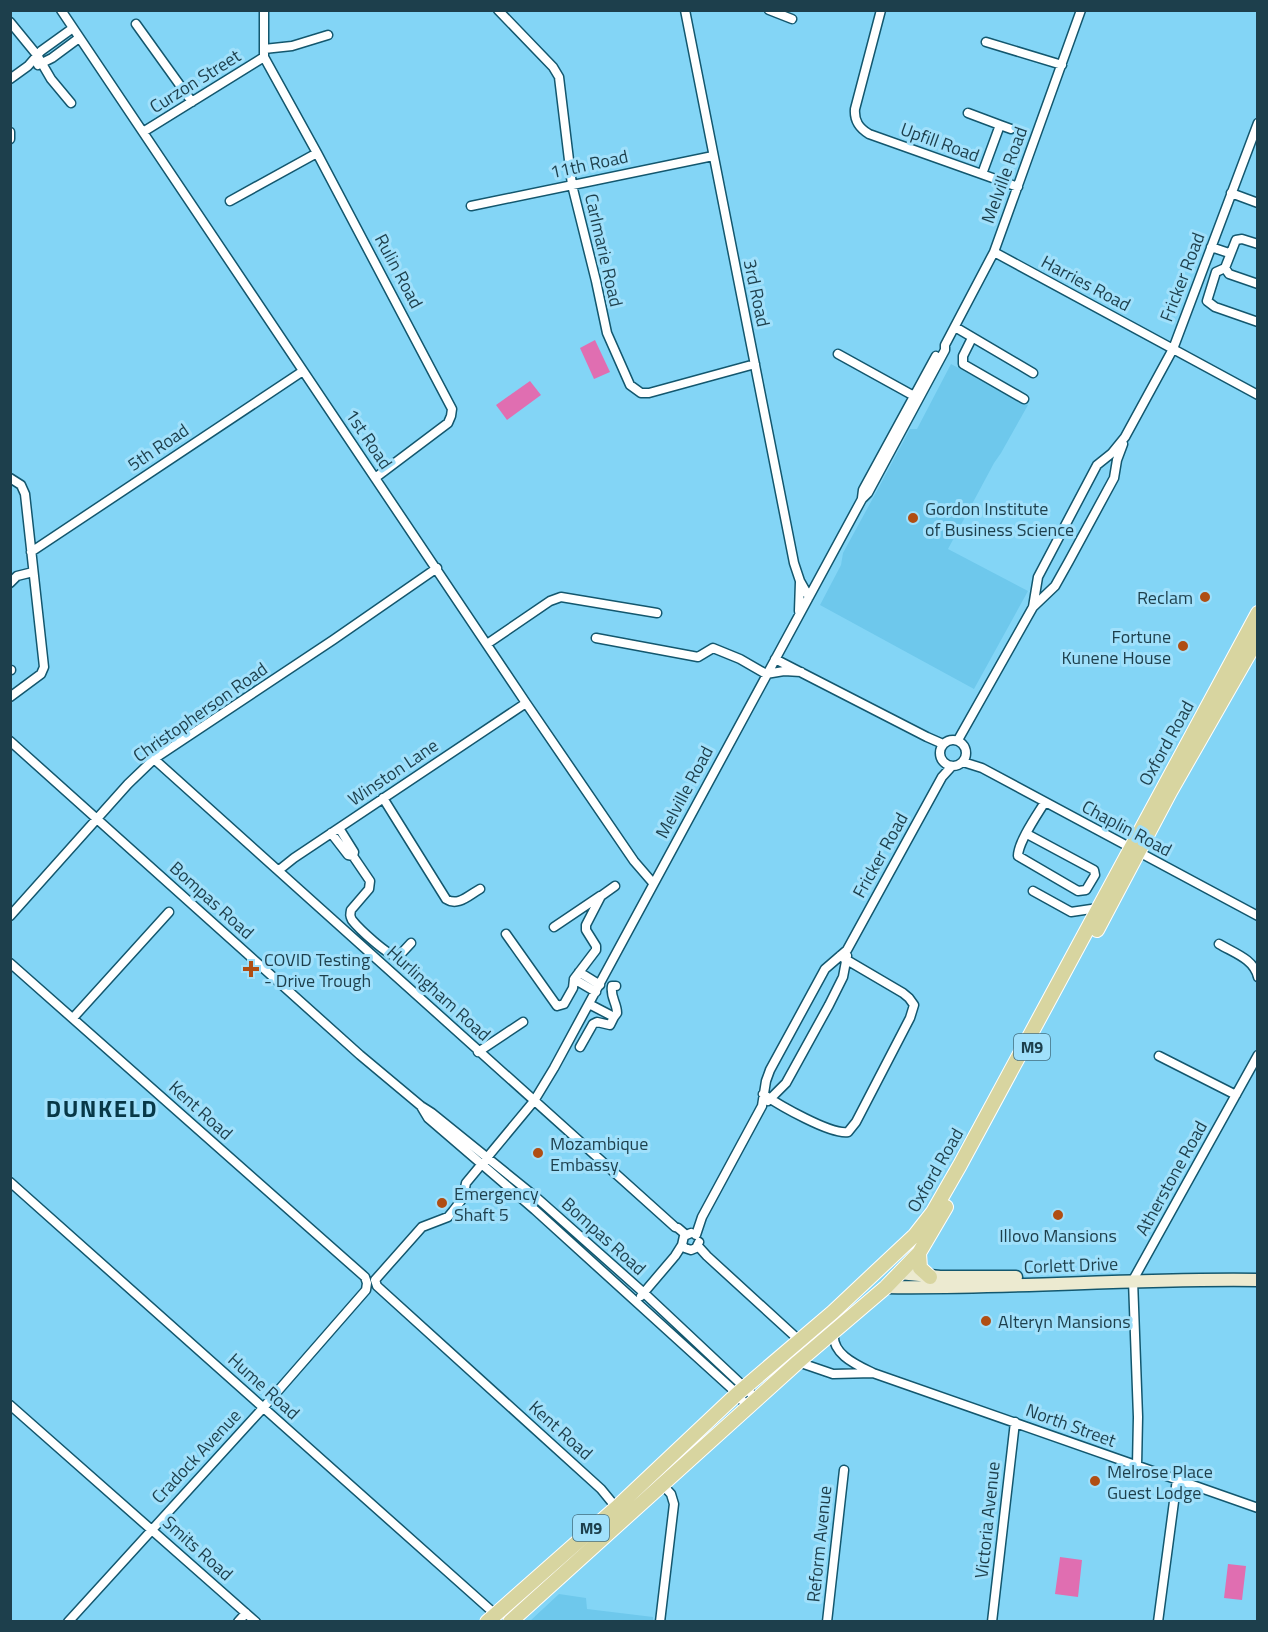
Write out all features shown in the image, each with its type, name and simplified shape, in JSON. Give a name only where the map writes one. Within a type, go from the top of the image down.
[{"type":"main road","name":"Oxford Road","points":[[492,1617],[550,1566],[621,1513],[641,1504],[664,1485],[798,1362],[886,1287],[919,1253],[933,1231],[1135,850],[1257,613]]},
{"type":"main road","name":"Oxford Road","points":[[512,1620],[561,1577],[621,1513],[631,1494],[741,1390],[800,1341],[920,1231],[933,1212],[1098,908],[1170,792],[1257,638]]},
{"type":"main road","points":[[919,1253],[920,1268],[930,1276]]},
{"type":"main road","name":"Corlett Drive","points":[[886,1287],[1009,1285],[1136,1276],[1257,1271]]},
{"type":"main road","points":[[871,1277],[885,1272],[899,1273]]},
{"type":"main road","name":"Corlett Drive","points":[[899,1273],[930,1276],[1136,1276],[1257,1280]]},
{"type":"main road","points":[[669,1459],[679,1470]]},
{"type":"main road","points":[[631,1494],[641,1504]]},
{"type":"main road","points":[[550,1566],[561,1577]]},
{"type":"main road","points":[[492,1617],[509,1610],[512,1620]]},
{"type":"street","name":"1st Road","points":[[61,10],[526,703],[634,861],[653,883]]},
{"type":"street","points":[[264,10],[264,53],[328,35]]},
{"type":"street","name":"Carlmarie Road","points":[[498,10],[560,77],[572,185],[607,333],[625,377],[635,391],[649,393],[755,364]]},
{"type":"street","name":"3rd Road","points":[[684,10],[794,562],[800,581],[809,597]]},
{"type":"street","points":[[769,10],[792,19]]},
{"type":"street","name":"Upfill Road","points":[[881,10],[857,99],[855,120],[859,126],[869,134],[1018,187]]},
{"type":"street","name":"Melville Road","points":[[534,1101],[598,988],[766,674],[945,350],[945,345],[994,252],[1081,10]]},
{"type":"street","points":[[10,22],[71,103]]},
{"type":"street","points":[[136,24],[192,102]]},
{"type":"street","points":[[10,79],[73,28]]},
{"type":"street","points":[[28,66],[42,64],[79,38]]},
{"type":"street","points":[[986,42],[1062,65]]},
{"type":"street","name":"Curzon Street","points":[[143,132],[264,53]]},
{"type":"street","name":"Rulin Road","points":[[264,53],[452,409],[448,423],[375,478]]},
{"type":"street","points":[[968,113],[1011,129]]},
{"type":"street","name":"Fricker Road","points":[[960,742],[964,727],[968,724],[1033,607],[1055,586],[1114,478],[1125,437],[1173,349],[1257,123]]},
{"type":"street","points":[[982,174],[1000,125]]},
{"type":"street","points":[[10,132],[10,139]]},
{"type":"street","points":[[230,201],[317,153]]},
{"type":"street","name":"11th Road","points":[[471,206],[713,156]]},
{"type":"street","points":[[1232,193],[1257,203]]},
{"type":"street","points":[[1257,244],[1239,239],[1234,242],[1224,268],[1216,272],[1207,301],[1215,307],[1257,322]]},
{"type":"street","points":[[1211,247],[1230,253]]},
{"type":"street","name":"Harries Road","points":[[994,252],[1257,395]]},
{"type":"street","points":[[1224,268],[1229,274],[1257,284]]},
{"type":"street","points":[[955,327],[1033,373]]},
{"type":"street","points":[[972,338],[963,356],[963,364],[1024,399]]},
{"type":"street","name":"Melville Road","points":[[862,499],[863,490],[940,348],[945,345]]},
{"type":"street","points":[[838,354],[914,396]]},
{"type":"street","name":"5th Road","points":[[31,552],[303,371]]},
{"type":"street","name":"Fricker Road","points":[[1033,607],[1038,577],[1097,465],[1112,453],[1125,437]]},
{"type":"street","points":[[10,478],[21,485],[25,494],[44,667],[41,674],[10,697]]},
{"type":"street","name":"Christopherson Road","points":[[10,916],[128,784],[154,759],[437,568]]},
{"type":"street","points":[[10,583],[17,576],[33,572]]},
{"type":"street","name":"3rd Road","points":[[799,614],[800,581]]},
{"type":"street","points":[[487,644],[550,601],[561,597],[657,613]]},
{"type":"street","points":[[597,638],[698,657],[713,648],[740,659],[766,674],[784,671],[801,672]]},
{"type":"street","points":[[775,659],[927,737],[928,742],[941,747]]},
{"type":"street","name":"Winston Lane","points":[[279,870],[526,703]]},
{"type":"street","points":[[951,740],[960,742],[964,758],[948,765],[941,759],[941,747],[951,740]]},
{"type":"street","name":"Bompas Road","points":[[10,741],[421,1106],[488,1156],[644,1293],[753,1404]]},
{"type":"street","name":"Chaplin Road","points":[[964,758],[1257,916]]},
{"type":"street","name":"Hurlingham Road","points":[[154,759],[800,1341]]},
{"type":"street","name":"Fricker Road","points":[[767,1096],[786,1083],[829,1005],[843,977],[844,955],[948,765]]},
{"type":"street","points":[[383,798],[446,899],[450,902],[457,902],[480,889]]},
{"type":"street","points":[[1027,834],[1095,870],[1095,875],[1086,890],[1078,891],[1019,859],[1018,852],[1027,834],[1045,802]]},
{"type":"street","points":[[339,828],[354,852],[353,856]]},
{"type":"street","points":[[331,833],[348,855],[353,856],[366,873],[370,884],[369,889],[351,910],[352,919],[395,957],[398,957],[411,943]]},
{"type":"street","points":[[554,927],[615,886]]},
{"type":"street","points":[[1033,891],[1071,912],[1098,908]]},
{"type":"street","points":[[506,934],[557,1006],[564,1004],[577,976],[596,950],[586,926],[601,896]]},
{"type":"street","points":[[73,1018],[169,912]]},
{"type":"street","points":[[1219,944],[1251,963],[1256,968],[1257,977]]},
{"type":"street","points":[[767,1096],[806,1118],[839,1132],[848,1132],[856,1122],[910,1018],[914,1005],[903,993],[844,955]]},
{"type":"street","name":"Fricker Road","points":[[635,1301],[690,1241],[767,1096],[770,1070],[822,974],[829,964],[844,955]]},
{"type":"street","name":"Kent Road","points":[[10,963],[601,1489],[621,1513]]},
{"type":"street","points":[[577,976],[598,988]]},
{"type":"street","points":[[580,1047],[592,1024],[597,1022],[610,1024],[617,1013],[617,1006],[612,1000],[611,992],[612,986],[616,986]]},
{"type":"street","points":[[589,1004],[614,1017]]},
{"type":"street","points":[[478,1052],[523,1022]]},
{"type":"street","name":"Atherstone Road","points":[[1136,1276],[1257,1055]]},
{"type":"street","points":[[1159,1056],[1236,1095]]},
{"type":"street","name":"Cradock Avenue","points":[[68,1622],[263,1408],[422,1227],[448,1217],[463,1198],[466,1183],[534,1101]]},
{"type":"street","name":"Bompas Road","points":[[421,1106],[428,1118],[535,1210],[635,1301],[741,1390]]},
{"type":"street","name":"Hume Road","points":[[10,1182],[492,1617]]},
{"type":"street","points":[[1136,1276],[1137,1466]]},
{"type":"street","points":[[834,1333],[835,1346],[845,1356],[847,1365],[840,1374]]},
{"type":"street","name":"North Street","points":[[845,1356],[873,1373],[1257,1508]]},
{"type":"street","name":"North Street","points":[[798,1362],[822,1371],[840,1374],[873,1373]]},
{"type":"street","name":"Smits Road","points":[[10,1405],[256,1622]]},
{"type":"street","name":"Victoria Avenue","points":[[992,1622],[1015,1422]]},
{"type":"street","name":"Reform Avenue","points":[[827,1622],[844,1470]]},
{"type":"street","points":[[653,1474],[673,1497],[674,1504],[660,1622]]},
{"type":"street","points":[[1158,1622],[1177,1479]]},
{"type":"street","points":[[238,1622],[246,1613]]},
{"type":"shaded area","points":[[595,340],[610,372],[594,379],[580,348]]},
{"type":"shaded area","name":"Gordon Institute of Business Science","points":[[951,364],[1028,405],[948,549],[1028,591],[974,689],[820,605],[841,565],[843,553],[910,429],[917,429]]},
{"type":"shaded area","points":[[530,381],[541,395],[507,420],[496,405]]},
{"type":"shaded area","points":[[1060,1557],[1082,1560],[1078,1597],[1055,1594]]},
{"type":"shaded area","points":[[1228,1564],[1246,1566],[1242,1600],[1224,1598]]},
{"type":"shaded area","points":[[559,1594],[586,1598],[587,1609],[653,1617],[653,1621],[530,1621]]},
{"type":"place","name":"Gordon Institute of Business Science","points":[[913,518]]},
{"type":"place","name":"Reclam","points":[[1205,597]]},
{"type":"place","name":"Fortune Kunene House","points":[[1183,646]]},
{"type":"place","name":"COVID Testing - Drive Trough","points":[[251,969]]},
{"type":"place","name":"Mozambique Embassy","points":[[538,1153]]},
{"type":"place","name":"Emergency Shaft 5","points":[[442,1203]]},
{"type":"place","name":"Illovo Mansions","points":[[1058,1215]]},
{"type":"place","name":"Alteryn Mansions","points":[[986,1321]]},
{"type":"place","name":"Melrose Place Guest Lodge","points":[[1095,1481]]},
{"type":"district","name":"DUNKELD","points":[[102,1108]]}]
